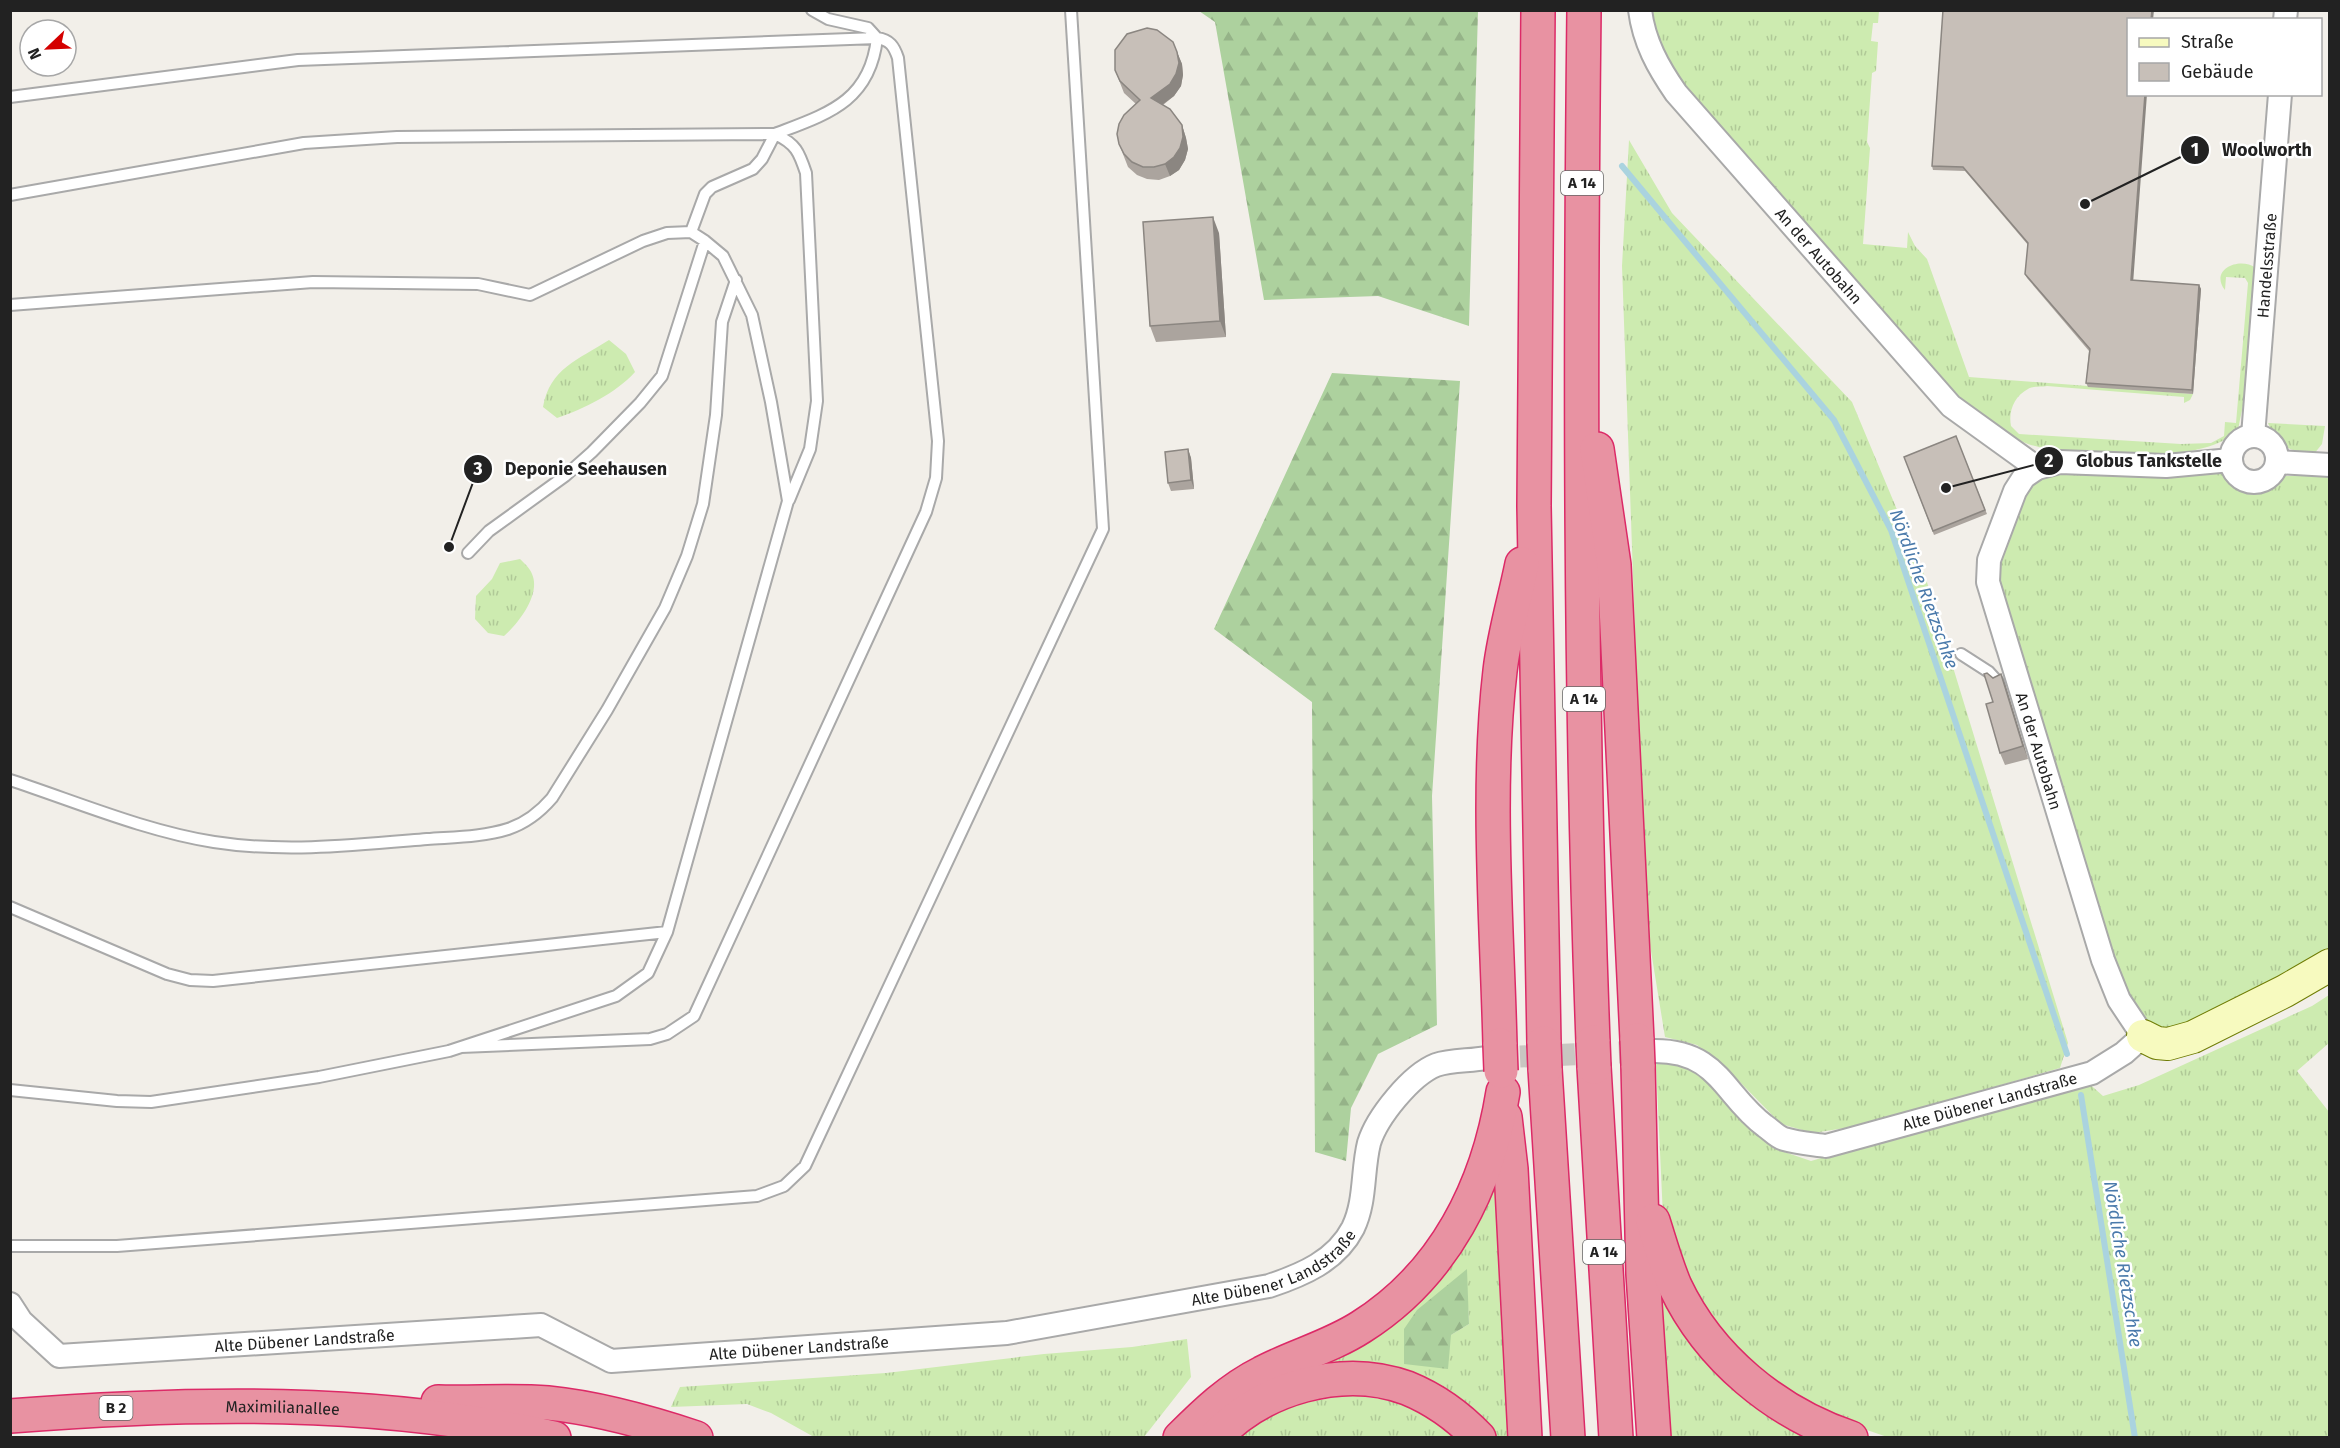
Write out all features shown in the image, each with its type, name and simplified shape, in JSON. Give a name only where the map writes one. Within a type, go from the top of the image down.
[{"type":"highway","name":"A 14","points":[[1538,10],[1534,506],[1545,1056],[1568,1437]]},
{"type":"highway","name":"A 14","points":[[1584,10],[1580,356],[1587,878],[1594,1054],[1616,1437]]},
{"type":"highway","points":[[1580,356],[1602,478],[1614,565],[1643,1052],[1643,1274],[1654,1437]]},
{"type":"highway","points":[[1180,1437],[1208,1409],[1235,1388],[1263,1372],[1327,1345],[1362,1327],[1395,1302],[1428,1270],[1461,1222],[1480,1177],[1497,1127],[1493,792],[1499,681],[1534,506]]},
{"type":"highway","points":[[1497,1066],[1511,1169],[1525,1437]]},
{"type":"highway","points":[[1642,1169],[1653,1220],[1676,1286],[1717,1349],[1733,1367],[1782,1405],[1818,1425],[1851,1437]]},
{"type":"highway","points":[[1215,1437],[1243,1413],[1274,1395],[1312,1383],[1351,1378],[1406,1388],[1461,1420],[1479,1437]]},
{"type":"highway","points":[[391,1413],[422,1401],[548,1403],[590,1409],[696,1437]]},
{"type":"highway","name":"Maximilianallee","points":[[10,1416],[120,1407],[222,1405],[391,1413],[554,1437]]},
{"type":"street","name":"An der Autobahn","points":[[1640,10],[1647,41],[1659,68],[1692,111],[1951,406],[2037,468],[2024,477],[2015,491],[1989,560],[1988,582],[2111,984],[2143,1036]]},
{"type":"street","name":"Handelsstraße","points":[[2253,436],[2280,96]]},
{"type":"street","points":[[2253,436],[2263,438],[2270,443],[2275,449],[2277,462],[2271,476],[2256,483],[2247,482],[2236,475],[2231,460],[2235,447],[2240,441],[2253,436]]},
{"type":"street","points":[[2037,468],[2060,462],[2166,466],[2231,460]]},
{"type":"street","points":[[2277,462],[2330,465]]},
{"type":"street","points":[[2143,1036],[2157,1043],[2168,1044],[2193,1037],[2285,991],[2330,965]]},
{"type":"street","name":"Alte Dübener Landstraße","points":[[1643,1052],[1667,1051],[1694,1059],[1710,1068],[1758,1121],[1782,1139],[1826,1146],[2092,1073],[2124,1053],[2143,1036]]},
{"type":"street","name":"Alte Dübener Landstraße","points":[[10,1304],[21,1322],[59,1356],[541,1325],[611,1360],[1007,1333],[1269,1286],[1305,1274],[1332,1255],[1352,1229],[1362,1199],[1370,1143],[1384,1112],[1399,1094],[1436,1066],[1497,1066]]},
{"type":"lane","points":[[10,195],[304,143],[397,137],[775,134],[830,113],[849,98],[869,70],[875,53],[877,38],[868,28],[828,19],[812,10]]},
{"type":"lane","points":[[10,1246],[117,1246],[757,1196],[783,1186],[805,1166],[1103,529],[1071,10]]},
{"type":"lane","points":[[10,97],[298,60],[877,38],[887,40],[895,47],[938,441],[936,478],[926,513],[694,1016],[667,1034],[650,1039],[461,1047]]},
{"type":"lane","points":[[691,232],[705,194],[712,187],[753,169],[762,159],[775,134]]},
{"type":"lane","points":[[10,1090],[117,1101],[151,1102],[319,1077],[461,1047],[616,996],[648,973],[667,932],[788,501],[810,449],[817,401],[806,173],[791,141],[775,134]]},
{"type":"lane","points":[[10,305],[314,282],[478,284],[531,295],[643,241],[667,232],[691,232],[723,256],[752,315],[771,402],[788,501]]},
{"type":"lane","points":[[468,553],[489,531],[566,476],[640,403],[662,376],[705,241]]},
{"type":"lane","points":[[10,780],[167,832],[214,842],[265,848],[370,844],[484,834],[508,829],[528,820],[542,810],[552,798],[608,710],[665,608],[687,556],[703,504],[716,416],[722,322],[736,280]]},
{"type":"lane","points":[[1961,654],[1989,672],[1999,683]]},
{"type":"lane","points":[[10,907],[167,974],[190,980],[213,981],[667,932]]},
{"type":"green space","points":[[1199,11],[1478,11],[1469,326],[1378,296],[1264,300],[1215,22]]},
{"type":"green space","points":[[1649,11],[1879,11],[1878,23],[1873,23],[1871,41],[1878,42],[1876,71],[1872,73],[1867,142],[1870,148],[1863,244],[1907,248],[1908,232],[1915,246],[1927,259],[1969,377],[2193,394],[2190,400],[2184,403],[2184,397],[2047,386],[2032,387],[2019,395],[2012,409],[2011,426],[2019,434],[2181,444],[2211,443],[2224,436],[2225,422],[2236,423],[2248,283],[2245,278],[2226,277],[2225,290],[2221,283],[2221,276],[2223,271],[2235,264],[2256,268],[2251,368],[2238,429],[2222,441],[2198,449],[2169,454],[2138,456],[2074,453],[2020,441],[1968,409],[1682,86],[1661,50]]},
{"type":"green space","points":[[1629,140],[1672,213],[1852,402],[1926,579],[2068,1043],[2060,1068],[1858,1126],[1813,1133],[1781,1124],[1733,1075],[1697,1045],[1665,1037],[1645,914],[1622,266]]},
{"type":"green space","points":[[609,340],[626,354],[635,372],[609,393],[589,405],[557,418],[543,407],[552,383],[559,374],[567,366]]},
{"type":"green space","points":[[1332,373],[1460,381],[1432,796],[1437,1025],[1378,1054],[1351,1108],[1346,1161],[1315,1152],[1312,702],[1214,629]]},
{"type":"green space","points":[[2268,423],[2325,426],[2322,444],[2314,454],[2291,449],[2280,443]]},
{"type":"green space","points":[[2073,471],[2222,473],[2248,488],[2262,487],[2283,476],[2329,476],[2329,948],[2233,1002],[2166,1032],[2145,1022],[2120,981],[1998,583],[2001,551],[2028,490],[2036,481],[2047,475]]},
{"type":"green space","points":[[520,559],[532,574],[534,590],[531,599],[522,616],[504,636],[488,633],[475,619],[476,596],[492,579],[500,563]]},
{"type":"green space","points":[[2329,995],[2329,1043],[2297,1071],[2329,1112],[2329,1437],[1890,1438],[1821,1414],[1735,1359],[1695,1304],[1663,1217],[1656,1065],[1658,1061],[1690,1066],[1715,1084],[1747,1126],[1773,1148],[1811,1161],[2086,1081],[2103,1096],[2139,1085],[2312,1006]]},
{"type":"green space","points":[[1498,1190],[1517,1437],[1495,1437],[1320,1372],[1324,1359],[1486,1192]],"holes":[[[1466,1270],[1469,1324],[1451,1335]]]},
{"type":"green space","points":[[1467,1269],[1469,1324],[1451,1335],[1448,1369],[1404,1364],[1404,1329],[1417,1310]]},
{"type":"green space","points":[[1658,1292],[1666,1292],[1821,1437],[1666,1437]]},
{"type":"green space","points":[[1187,1339],[1191,1377],[1144,1437],[814,1437],[771,1413],[747,1404],[671,1407],[680,1387],[886,1373]]},
{"type":"green space","points":[[1349,1395],[1407,1402],[1464,1438],[1233,1438],[1278,1407]]},
{"type":"building","points":[[1943,10],[2152,10],[2151,18],[2127,18],[2127,96],[2145,96],[2131,280],[2199,285],[2192,390],[2086,383],[2090,349],[2025,274],[2028,243],[1963,167],[1932,166]]},
{"type":"building","points":[[1147,28],[1157,30],[1173,42],[1177,52],[1179,63],[1176,74],[1170,84],[1151,98],[1170,109],[1182,125],[1183,137],[1174,157],[1165,164],[1154,167],[1143,167],[1132,162],[1124,154],[1117,134],[1124,115],[1140,100],[1120,81],[1115,70],[1115,50],[1127,34]]},
{"type":"building","points":[[1213,217],[1220,321],[1150,326],[1143,222]]},
{"type":"building","points":[[1956,436],[1985,510],[1933,531],[1904,457]]},
{"type":"building","points":[[1188,449],[1191,480],[1168,483],[1165,452]]},
{"type":"building","points":[[1987,673],[1993,678],[2001,674],[2023,746],[2000,753],[1986,704],[1993,702],[1984,674]]},
{"type":"waterway","name":"Nördliche Rietzschke","points":[[1622,166],[1834,420],[1891,530],[2067,1054]]},
{"type":"waterway","name":"Nördliche Rietzschke","points":[[2081,1095],[2135,1438]]},
{"type":"tunnel","points":[[1487,1058],[1652,1051]]},
{"type":"place","name":"Woolworth","points":[[2085,204]]},
{"type":"place","name":"Globus Tankstelle","points":[[1946,488]]},
{"type":"place","name":"Deponie Seehausen","points":[[449,547]]}]
